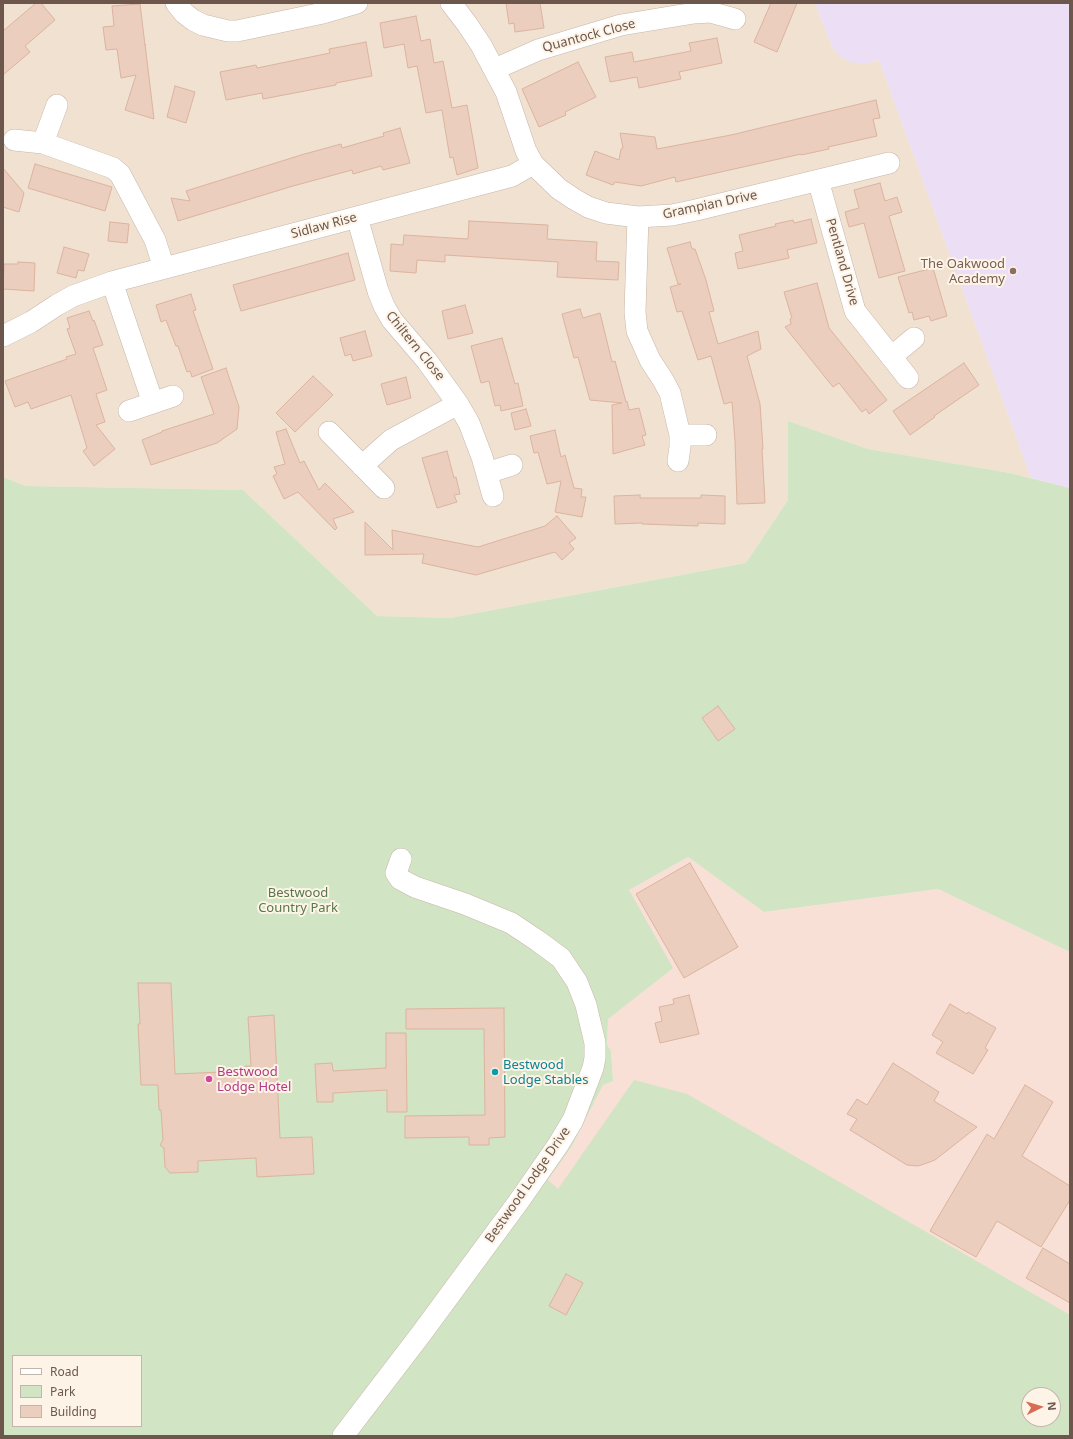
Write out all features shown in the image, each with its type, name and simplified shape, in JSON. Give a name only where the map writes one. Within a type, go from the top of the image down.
[{"type":"street","points":[[176,3],[184,13],[198,23],[214,28],[237,31],[323,13],[357,3]]},
{"type":"street","name":"Grampian Drive","points":[[452,3],[471,29],[506,92],[526,151],[533,164],[559,189],[588,207],[606,213],[638,216],[672,215],[889,163]]},
{"type":"street","name":"Quantock Close","points":[[494,69],[538,50],[621,25],[712,8],[735,19]]},
{"type":"street","points":[[43,142],[57,105]]},
{"type":"street","points":[[14,140],[43,142],[113,168],[120,174],[156,240],[164,268]]},
{"type":"street","name":"Sidlaw Rise","points":[[3,336],[31,322],[73,296],[112,282],[512,176],[533,164]]},
{"type":"street","name":"Pentland Drive","points":[[818,180],[855,311],[908,378]]},
{"type":"street","points":[[638,216],[637,331],[650,360],[670,393],[680,435],[678,461]]},
{"type":"street","name":"Chiltern Close","points":[[357,217],[378,291],[384,306],[392,320],[431,366],[458,404],[476,441],[493,496]]},
{"type":"street","points":[[112,282],[152,403]]},
{"type":"street","points":[[891,357],[914,338]]},
{"type":"street","points":[[129,411],[173,396]]},
{"type":"street","points":[[362,466],[391,440],[458,404]]},
{"type":"street","points":[[328,432],[384,488]]},
{"type":"street","points":[[680,435],[706,435]]},
{"type":"street","points":[[487,473],[512,465]]},
{"type":"street","name":"Bestwood Lodge Drive","points":[[343,1436],[505,1220],[558,1145],[573,1120],[593,1068],[595,1058],[595,1043],[586,1005],[577,982],[561,958],[511,923],[400,880],[396,873],[401,858]]},
{"type":"shaded area","points":[[3,3],[815,3],[834,50],[868,63],[879,60],[1031,478],[1010,473],[868,449],[788,421],[788,500],[746,563],[450,618],[377,616],[243,490],[25,486],[3,477]]},
{"type":"shaded area","name":"The Oakwood Academy","points":[[815,3],[1070,3],[1070,488],[1031,478],[879,60],[868,63],[858,63],[849,62],[841,57],[834,50]]},
{"type":"shaded area","points":[[688,857],[764,912],[938,889],[1070,952],[1070,1436],[362,1436],[572,1146],[603,1085],[613,1081],[611,1051],[607,1046],[608,1019],[629,890]]},
{"type":"green space","name":"Bestwood Country Park","points":[[788,421],[868,449],[1010,473],[1070,488],[1070,952],[938,889],[764,912],[688,857],[629,890],[673,968],[608,1019],[607,1045],[611,1051],[613,1081],[603,1085],[572,1146],[548,1180],[558,1189],[634,1080],[687,1094],[1070,1315],[1070,1436],[3,1436],[3,477],[25,486],[243,490],[377,616],[450,618],[746,563],[788,500]]},
{"type":"building","points":[[36,3],[41,3],[55,20],[25,46],[30,52],[3,75],[3,31]]},
{"type":"building","points":[[506,3],[540,3],[544,28],[515,32],[514,23],[509,24]]},
{"type":"building","points":[[771,3],[797,3],[777,52],[754,42]]},
{"type":"building","points":[[140,4],[154,119],[125,110],[136,75],[121,78],[117,49],[106,50],[103,27],[114,26],[112,6]]},
{"type":"building","points":[[416,16],[421,41],[430,39],[434,63],[443,61],[452,108],[467,105],[478,168],[457,175],[453,157],[450,158],[442,110],[426,113],[417,66],[408,68],[404,44],[384,48],[380,23]]},
{"type":"building","points":[[717,38],[722,63],[679,72],[681,79],[639,88],[637,77],[610,82],[605,57],[632,52],[634,62],[691,51],[689,43]]},
{"type":"building","points":[[366,42],[372,76],[336,83],[336,85],[263,99],[262,93],[226,100],[220,72],[256,65],[257,68],[330,53],[329,49]]},
{"type":"building","points":[[578,62],[596,97],[565,112],[566,115],[539,127],[522,89]]},
{"type":"building","points":[[175,86],[195,92],[186,123],[167,117]]},
{"type":"building","points":[[876,100],[880,118],[873,119],[877,136],[828,147],[829,149],[676,182],[675,177],[641,186],[615,182],[613,185],[586,175],[595,151],[619,160],[621,149],[623,148],[620,133],[655,137],[657,149],[731,135]]},
{"type":"building","points":[[400,128],[410,163],[383,170],[381,166],[353,174],[352,170],[293,186],[178,221],[171,198],[190,201],[186,191],[301,155],[341,144],[342,148],[384,136],[383,133]]},
{"type":"building","points":[[35,164],[112,187],[105,211],[28,188]]},
{"type":"building","points":[[3,168],[24,193],[19,212],[3,207]]},
{"type":"building","points":[[880,183],[885,201],[897,197],[902,212],[889,216],[905,271],[879,278],[864,223],[849,227],[845,212],[859,208],[854,190]]},
{"type":"building","points":[[811,219],[817,243],[787,250],[789,258],[738,269],[735,253],[743,251],[739,235],[776,226],[775,224],[793,220],[794,223]]},
{"type":"building","points":[[469,221],[548,225],[547,239],[597,242],[596,261],[619,262],[618,280],[557,277],[558,262],[445,255],[445,262],[417,260],[416,273],[390,271],[391,244],[403,245],[404,235],[468,239]]},
{"type":"building","points":[[110,222],[129,224],[127,243],[108,241]]},
{"type":"building","points":[[690,242],[692,249],[695,249],[706,280],[714,311],[709,312],[718,344],[758,331],[761,349],[747,356],[760,404],[765,503],[737,504],[732,402],[724,404],[711,356],[698,360],[682,311],[677,312],[670,287],[681,284],[678,284],[667,248]]},
{"type":"building","points":[[64,247],[89,254],[84,271],[78,270],[76,278],[57,273]]},
{"type":"building","points":[[348,253],[355,280],[241,311],[233,285]]},
{"type":"building","points":[[18,262],[35,263],[34,291],[3,289],[4,264],[18,264]]},
{"type":"building","points":[[933,268],[947,316],[931,321],[929,316],[914,320],[912,312],[909,313],[898,277]]},
{"type":"building","points":[[817,283],[829,328],[887,400],[869,414],[866,409],[862,412],[839,383],[833,387],[785,327],[791,324],[790,319],[792,318],[784,292]]},
{"type":"building","points":[[191,294],[196,310],[193,311],[213,369],[192,377],[190,371],[187,372],[178,346],[176,346],[166,320],[161,322],[156,305]]},
{"type":"building","points":[[465,305],[473,333],[448,339],[442,311]]},
{"type":"building","points":[[580,309],[583,318],[600,313],[612,362],[615,361],[629,410],[639,408],[646,435],[642,436],[645,445],[613,454],[612,405],[622,403],[590,400],[578,357],[574,358],[562,314]]},
{"type":"building","points":[[89,311],[103,345],[93,348],[107,390],[96,394],[105,422],[96,425],[115,449],[94,466],[83,451],[87,448],[71,395],[31,409],[28,402],[15,407],[5,381],[67,359],[66,357],[76,354],[67,329],[70,328],[67,318]]},
{"type":"building","points":[[365,331],[372,356],[353,361],[351,354],[345,356],[340,338]]},
{"type":"building","points":[[502,338],[515,384],[518,383],[523,406],[501,411],[500,405],[495,406],[489,381],[481,383],[471,346]]},
{"type":"building","points":[[964,363],[979,385],[934,416],[935,417],[910,435],[893,411]]},
{"type":"building","points":[[226,368],[239,407],[237,429],[217,443],[151,465],[142,440],[162,431],[214,414],[201,377]]},
{"type":"building","points":[[313,376],[333,395],[295,432],[276,413]]},
{"type":"building","points":[[406,377],[411,398],[387,405],[381,384]]},
{"type":"building","points":[[526,409],[531,426],[515,430],[511,413]]},
{"type":"building","points":[[286,429],[300,463],[304,461],[319,490],[325,483],[354,512],[333,519],[337,528],[335,530],[298,492],[284,499],[273,476],[277,474],[274,467],[285,464],[276,432]]},
{"type":"building","points":[[555,430],[561,457],[565,455],[574,488],[582,489],[581,497],[586,497],[582,517],[555,512],[561,481],[547,484],[538,452],[534,453],[530,436]]},
{"type":"building","points":[[447,451],[460,494],[454,495],[457,502],[437,508],[422,458]]},
{"type":"building","points":[[640,495],[640,498],[701,498],[701,495],[725,496],[725,524],[698,523],[698,526],[642,523],[615,524],[614,496]]},
{"type":"building","points":[[557,516],[576,538],[569,543],[574,549],[562,560],[555,552],[476,575],[422,563],[424,554],[365,555],[365,522],[393,550],[392,530],[478,547],[545,526]]},
{"type":"building","points":[[718,706],[735,729],[718,741],[702,718]]},
{"type":"building","points":[[690,863],[738,947],[684,978],[636,894]]},
{"type":"building","name":"Bestwood Lodge Hotel","points":[[138,983],[171,983],[175,1074],[245,1071],[245,1066],[251,1066],[248,1017],[274,1015],[280,1138],[312,1137],[314,1174],[257,1177],[256,1158],[198,1161],[198,1172],[170,1173],[165,1167],[164,1148],[160,1145],[163,1140],[161,1110],[159,1110],[158,1085],[141,1085],[138,1024],[140,1024]]},
{"type":"building","points":[[689,995],[699,1034],[660,1043],[655,1023],[662,1021],[659,1007],[674,1004],[673,999]]},
{"type":"building","points":[[950,1004],[967,1014],[968,1012],[996,1028],[985,1048],[988,1050],[973,1074],[936,1053],[943,1042],[932,1035]]},
{"type":"building","name":"Bestwood Lodge Stables","points":[[504,1008],[505,1137],[489,1138],[489,1145],[469,1145],[469,1137],[405,1138],[405,1116],[485,1115],[484,1029],[406,1029],[406,1009]]},
{"type":"building","points":[[386,1033],[406,1033],[407,1112],[387,1112],[387,1090],[333,1093],[333,1102],[317,1102],[315,1064],[332,1063],[333,1071],[386,1068]]},
{"type":"building","points":[[893,1063],[939,1092],[934,1101],[977,1127],[935,1160],[918,1166],[907,1165],[850,1130],[857,1119],[847,1114],[857,1099],[867,1105]]},
{"type":"building","points":[[1025,1085],[1053,1102],[1022,1156],[1070,1186],[1070,1200],[1041,1247],[997,1221],[976,1257],[930,1231],[987,1134],[994,1139]]},
{"type":"building","points":[[1043,1248],[1070,1264],[1070,1303],[1026,1278]]},
{"type":"building","points":[[566,1274],[583,1283],[566,1315],[549,1306]]},
{"type":"place","name":"The Oakwood Academy","points":[[1013,271]]},
{"type":"place","name":"Bestwood Lodge Stables","points":[[495,1072]]},
{"type":"place","name":"Bestwood Lodge Hotel","points":[[209,1079]]}]
